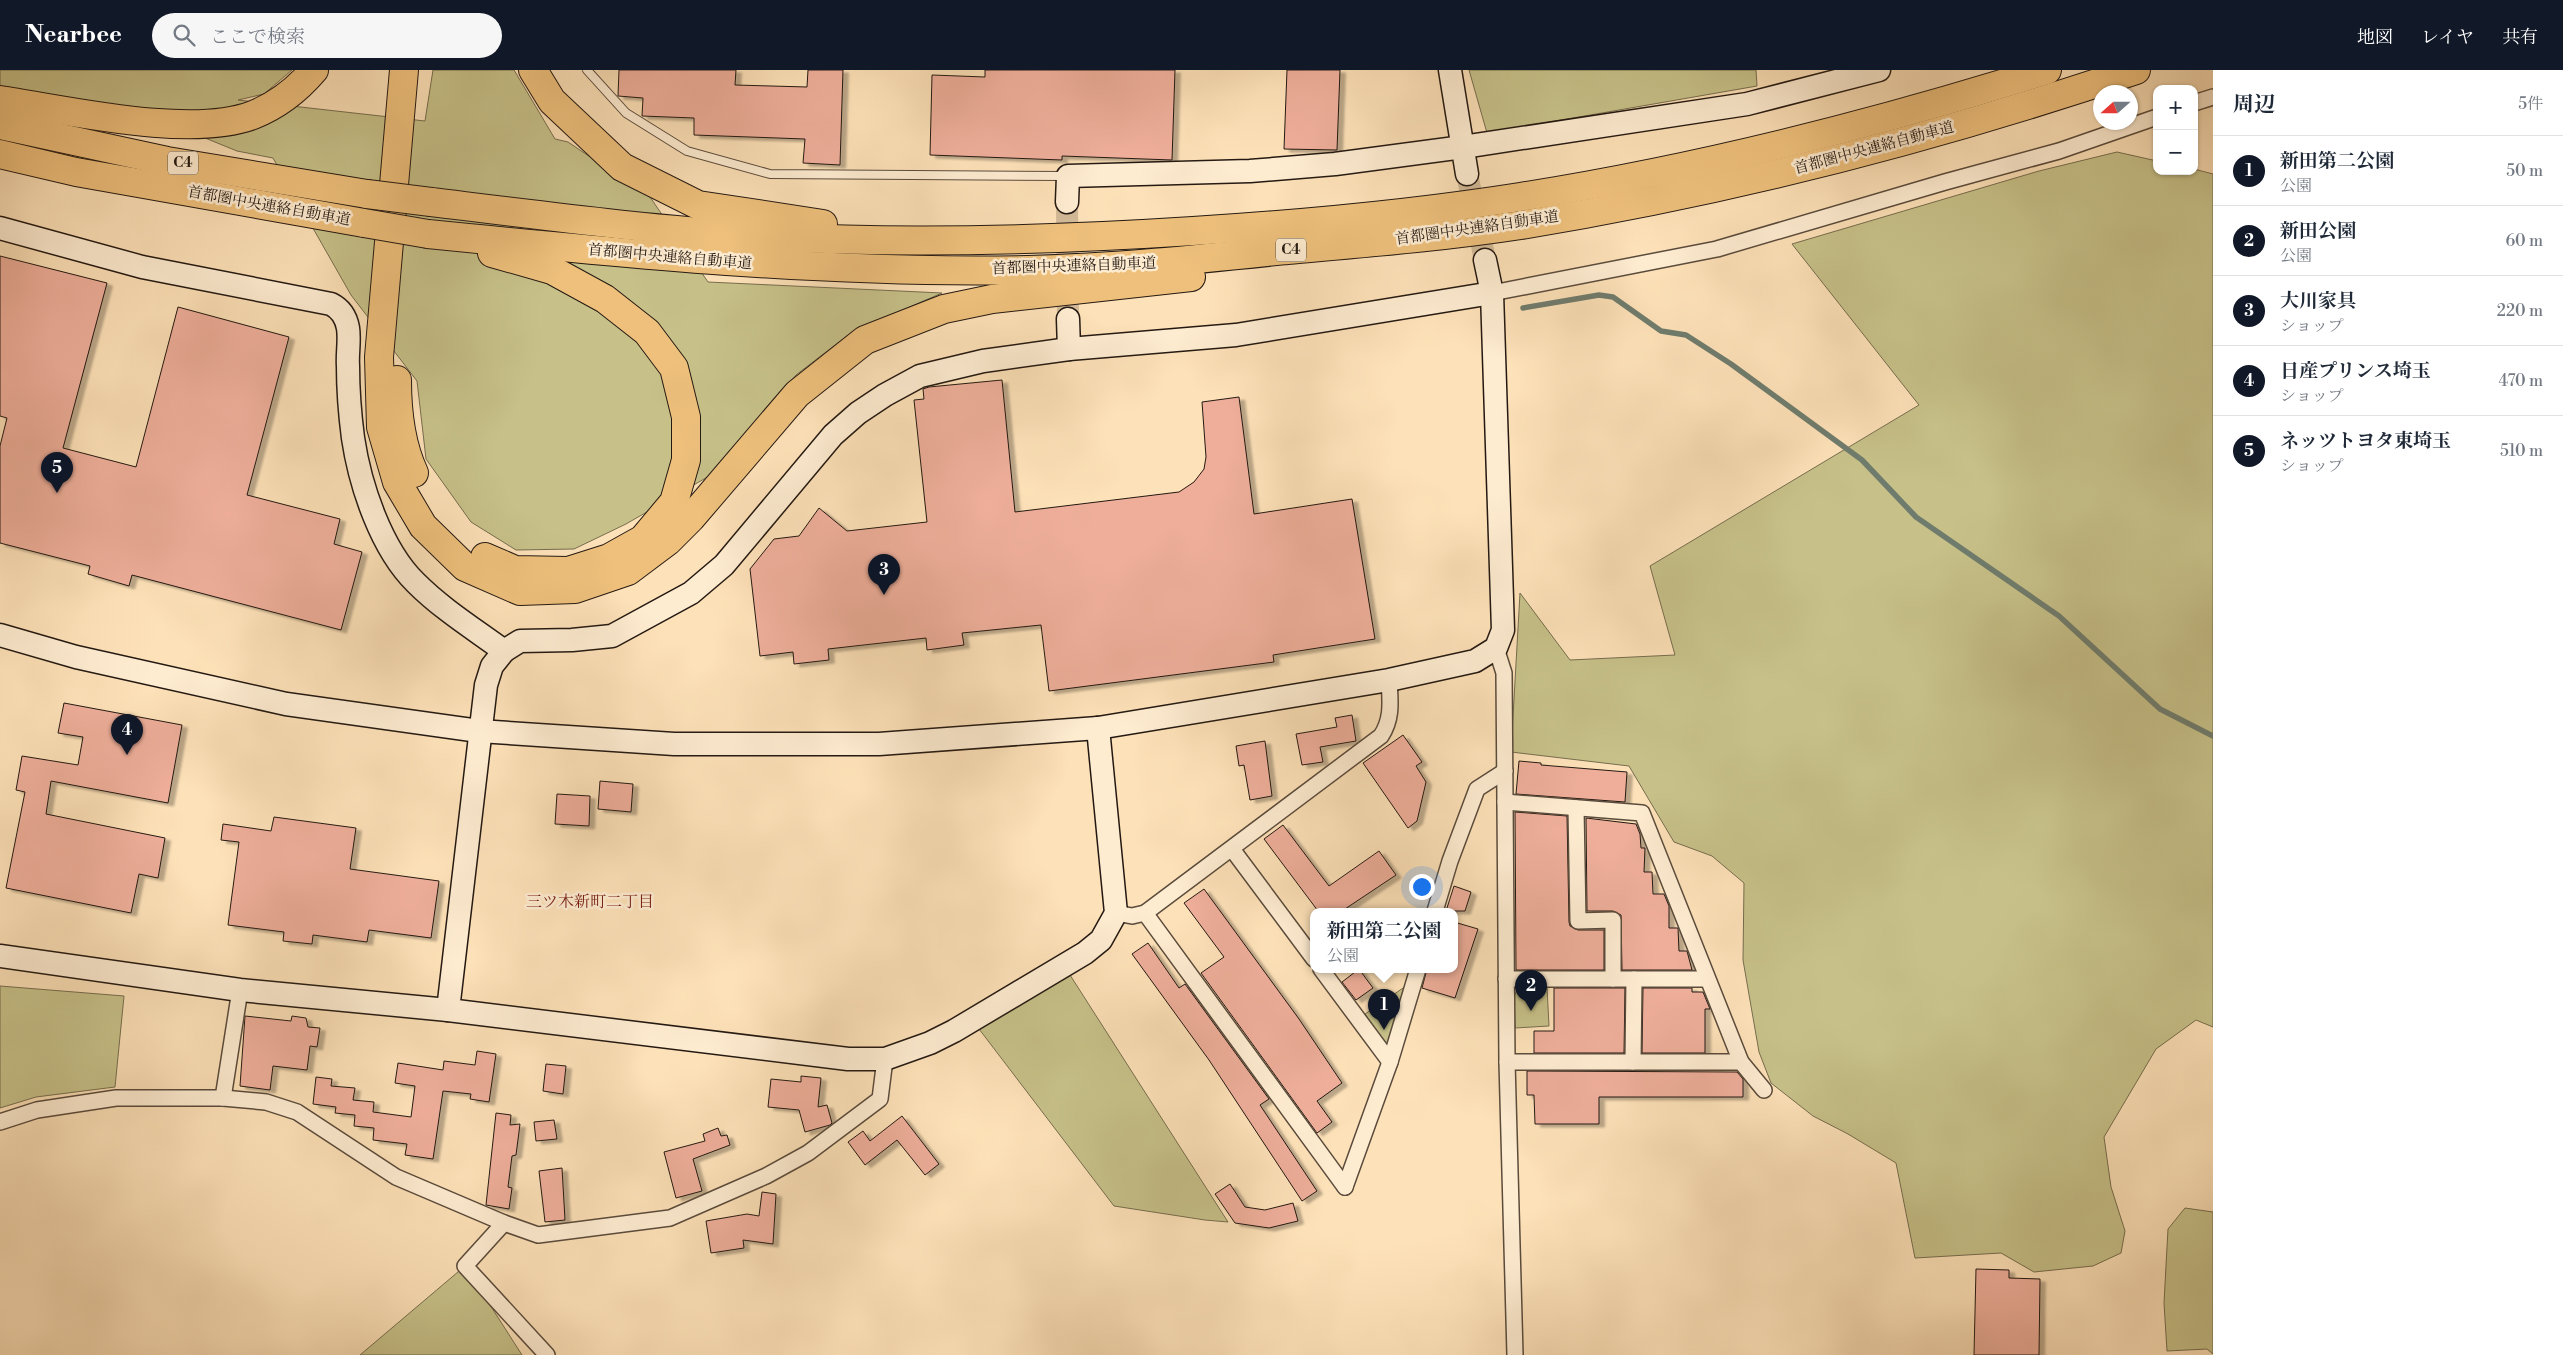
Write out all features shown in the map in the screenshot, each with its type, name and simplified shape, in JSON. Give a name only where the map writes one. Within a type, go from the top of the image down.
[{"type":"highway","points":[[0,100],[125,118],[206,125],[253,115],[295,92],[314,70]]},
{"type":"highway","points":[[404,70],[379,357],[381,427],[397,482],[423,526],[465,567],[520,591],[575,590],[628,571],[668,542],[691,518],[797,394],[866,340],[944,309],[992,299],[1174,280],[1452,234]]},
{"type":"highway","points":[[421,70],[398,297],[397,404],[409,462],[427,502],[470,550],[515,570],[568,571],[610,558],[643,538],[674,502],[686,460],[686,417],[674,368],[647,332],[605,299],[552,270],[428,234]]},
{"type":"highway","points":[[534,70],[552,101],[622,167],[698,205],[934,240]]},
{"type":"highway","name":"首都圏中央連絡自動車道","points":[[0,125],[167,161],[367,194],[623,226],[776,237],[934,240],[1096,238],[1306,223],[1519,197],[1667,169],[1804,138],[1939,104],[2047,70]]},
{"type":"highway","name":"首都圏中央連絡自動車道","points":[[0,154],[76,172],[428,234],[666,258],[825,268],[1024,270],[1179,261],[1452,234],[1518,225],[1682,196],[1928,135],[2071,92],[2136,70]]},
{"type":"street","points":[[1450,70],[1467,174]]},
{"type":"street","points":[[1067,202],[1068,176],[1250,171],[1335,164],[1463,147],[1747,104],[1879,70]]},
{"type":"street","points":[[2198,102],[2213,96]]},
{"type":"street","points":[[448,1010],[479,731],[486,685],[492,666],[504,651],[520,641],[572,640],[612,636],[691,593],[724,565],[833,435],[858,413],[885,395],[920,376],[982,361],[1069,349],[1236,335],[1492,293],[1717,249],[1945,182],[2059,151],[2153,117]]},
{"type":"street","points":[[0,228],[142,267],[331,304],[339,308],[348,328],[348,366],[353,438],[360,473],[374,514],[392,551],[414,582],[439,604],[504,651]]},
{"type":"street","points":[[0,635],[76,657],[286,704],[479,731],[674,744],[879,744],[1098,728],[1389,680],[1475,661],[1496,648],[1503,630],[1492,293],[1485,260]]},
{"type":"street","points":[[1068,319],[1069,349]]},
{"type":"street","points":[[1496,648],[1504,673],[1507,1062],[1515,1355]]},
{"type":"street","points":[[1116,913],[1132,916],[1145,913],[1381,736],[1389,720],[1391,706],[1389,680]]},
{"type":"street","points":[[0,956],[240,990],[448,1010],[848,1059],[885,1059],[954,1032],[1085,953],[1101,940],[1116,913],[1098,728]]},
{"type":"street","points":[[1436,908],[1450,861],[1477,788],[1505,771]]},
{"type":"street","points":[[1504,802],[1642,813],[1741,1062],[1764,1090]]},
{"type":"street","points":[[1576,808],[1578,921],[1613,920],[1613,979]]},
{"type":"street","points":[[1232,849],[1310,954]]},
{"type":"street","points":[[1145,913],[1345,1187],[1390,1062],[1417,973]]},
{"type":"street","points":[[1324,973],[1390,1062]]},
{"type":"street","points":[[1506,979],[1707,979]]},
{"type":"street","points":[[1633,1062],[1634,979]]},
{"type":"street","points":[[223,1098],[240,990]]},
{"type":"street","points":[[0,1122],[37,1110],[86,1101],[116,1098],[223,1098],[266,1102],[297,1112],[396,1177],[504,1223],[538,1235],[670,1218],[766,1176],[808,1153],[843,1129],[880,1099],[885,1059]]},
{"type":"street","points":[[1507,1062],[1741,1062]]},
{"type":"street","points":[[504,1223],[465,1266],[547,1355]]},
{"type":"lane","points":[[587,70],[626,113],[653,132],[687,151],[770,174],[1068,176]]},
{"type":"shaded area","points":[[0,70],[292,70],[264,94],[238,100],[425,121],[433,70],[514,70],[555,139],[568,142],[650,197],[708,282],[942,293],[852,332],[796,375],[711,475],[626,524],[574,549],[516,550],[471,522],[426,459],[417,381],[351,295],[273,158],[237,151],[129,107],[0,87]]},
{"type":"shaded area","points":[[1469,70],[1756,70],[1757,86],[1487,133]]},
{"type":"shaded area","points":[[2117,152],[2153,160],[2153,175],[2198,175],[2198,170],[2213,174],[2213,1027],[2196,1020],[2156,1049],[2104,1137],[2111,1187],[2125,1231],[2121,1253],[2093,1266],[2034,1272],[2001,1253],[1915,1258],[1896,1163],[1848,1134],[1813,1116],[1771,1083],[1759,1052],[1743,960],[1744,883],[1712,856],[1674,842],[1629,766],[1511,752],[1520,593],[1570,660],[1675,655],[1650,566],[1919,405],[1792,244],[2039,171]]},
{"type":"shaded area","points":[[1070,975],[1228,1222],[1114,1206],[976,1025]]},
{"type":"shaded area","points":[[0,986],[124,996],[115,1087],[36,1097],[0,1108]]},
{"type":"shaded area","points":[[1406,986],[1387,1046],[1365,1014]]},
{"type":"shaded area","points":[[1519,987],[1547,987],[1549,1026],[1515,1028],[1514,996]]},
{"type":"shaded area","points":[[2185,1208],[2213,1212],[2213,1354],[2207,1349],[2167,1351],[2164,1303],[2168,1229]]},
{"type":"shaded area","points":[[465,1266],[522,1355],[360,1355]]},
{"type":"building","points":[[619,70],[736,70],[735,85],[807,87],[808,70],[843,70],[840,165],[803,163],[805,139],[694,135],[694,118],[642,116],[643,98],[618,96]]},
{"type":"building","points":[[985,70],[1175,70],[1172,160],[1062,156],[1062,160],[930,155],[932,75],[985,77]]},
{"type":"building","points":[[1287,70],[1340,70],[1337,150],[1284,149]]},
{"type":"building","points":[[0,256],[107,283],[63,448],[136,467],[178,307],[289,337],[247,495],[340,519],[334,544],[362,552],[341,630],[132,575],[129,586],[88,574],[90,566],[0,543],[0,446],[7,418],[0,416]]},
{"type":"building","points":[[1002,380],[1015,512],[1179,492],[1194,482],[1204,469],[1206,457],[1202,402],[1239,397],[1254,514],[1352,499],[1375,639],[1273,655],[1274,662],[1049,691],[1041,625],[962,633],[964,645],[927,650],[926,638],[828,649],[829,660],[794,664],[793,652],[760,656],[750,569],[774,539],[799,536],[819,508],[847,531],[927,522],[914,400],[924,399],[923,389],[929,387]]},
{"type":"building","points":[[64,703],[182,725],[168,803],[51,781],[46,814],[165,838],[158,878],[139,874],[131,913],[6,888],[25,792],[16,790],[22,756],[78,765],[83,737],[58,733]]},
{"type":"building","points":[[1352,715],[1356,741],[1320,747],[1323,762],[1302,765],[1296,734],[1337,727],[1335,718]]},
{"type":"building","points":[[1403,735],[1422,762],[1416,766],[1426,782],[1417,821],[1408,828],[1363,763]]},
{"type":"building","points":[[1265,741],[1272,796],[1250,800],[1244,765],[1239,766],[1236,746]]},
{"type":"building","points":[[1519,761],[1541,763],[1541,765],[1627,772],[1625,802],[1516,794]]},
{"type":"building","points":[[600,781],[633,784],[631,812],[598,809]]},
{"type":"building","points":[[557,794],[590,796],[589,826],[555,824]]},
{"type":"building","points":[[1515,812],[1567,816],[1569,922],[1570,926],[1578,930],[1604,930],[1604,970],[1516,970]]},
{"type":"building","points":[[274,817],[356,828],[350,869],[439,881],[431,938],[369,930],[367,942],[313,935],[312,944],[283,941],[284,932],[228,925],[239,842],[221,840],[223,824],[271,831]]},
{"type":"building","points":[[1586,818],[1636,824],[1640,834],[1641,848],[1645,848],[1644,872],[1652,872],[1653,894],[1664,894],[1669,906],[1669,928],[1678,928],[1679,951],[1687,951],[1692,970],[1622,970],[1621,915],[1613,911],[1587,911]]},
{"type":"building","points":[[1283,825],[1329,886],[1379,851],[1396,875],[1346,908],[1316,908],[1264,839]]},
{"type":"building","points":[[1454,886],[1471,892],[1465,911],[1458,911],[1458,908],[1447,908]]},
{"type":"building","points":[[1204,889],[1299,1019],[1342,1083],[1317,1101],[1332,1122],[1317,1133],[1201,973],[1224,957],[1184,903]]},
{"type":"building","points":[[1458,923],[1478,929],[1455,998],[1422,988],[1426,973],[1458,973]]},
{"type":"building","points":[[1148,943],[1179,988],[1185,984],[1269,1099],[1260,1105],[1317,1191],[1302,1201],[1209,1060],[1132,954]]},
{"type":"building","points":[[1354,973],[1362,973],[1373,988],[1356,1000],[1342,982]]},
{"type":"building","points":[[1554,988],[1625,988],[1624,1053],[1534,1053],[1534,1031],[1554,1031]]},
{"type":"building","points":[[1643,988],[1692,988],[1692,992],[1703,992],[1710,1009],[1705,1009],[1705,1053],[1642,1053]]},
{"type":"building","points":[[245,1016],[291,1021],[292,1016],[306,1018],[308,1027],[320,1028],[317,1047],[310,1046],[307,1070],[273,1066],[270,1090],[240,1086]]},
{"type":"building","points":[[477,1051],[496,1054],[489,1102],[470,1099],[471,1094],[443,1091],[433,1159],[405,1155],[407,1144],[373,1140],[374,1128],[354,1126],[355,1115],[335,1113],[336,1107],[313,1104],[316,1077],[332,1079],[331,1086],[355,1088],[353,1100],[374,1102],[373,1112],[411,1117],[415,1086],[395,1083],[398,1063],[443,1070],[444,1061],[475,1065]]},
{"type":"building","points":[[546,1064],[566,1066],[563,1094],[543,1091]]},
{"type":"building","points":[[1527,1071],[1737,1072],[1743,1079],[1743,1097],[1599,1097],[1599,1124],[1535,1124],[1534,1095],[1527,1095]]},
{"type":"building","points":[[801,1076],[821,1078],[818,1107],[827,1105],[832,1123],[830,1125],[805,1132],[799,1110],[768,1107],[771,1079],[801,1082]]},
{"type":"building","points":[[496,1113],[511,1115],[510,1125],[520,1124],[516,1155],[512,1156],[508,1187],[512,1188],[509,1209],[486,1205]]},
{"type":"building","points":[[902,1116],[939,1164],[925,1175],[897,1140],[865,1165],[848,1142],[863,1131],[870,1141]]},
{"type":"building","points":[[554,1120],[557,1139],[536,1141],[534,1122]]},
{"type":"building","points":[[718,1128],[721,1136],[727,1135],[730,1145],[693,1159],[702,1191],[676,1198],[664,1152],[705,1141],[703,1134]]},
{"type":"building","points":[[562,1168],[565,1220],[545,1222],[539,1171]]},
{"type":"building","points":[[1230,1184],[1245,1207],[1265,1210],[1293,1203],[1298,1221],[1269,1228],[1235,1223],[1215,1194]]},
{"type":"building","points":[[762,1192],[776,1194],[773,1244],[743,1240],[744,1248],[711,1253],[706,1221],[747,1214],[759,1216]]},
{"type":"building","points":[[1976,1269],[2009,1270],[2009,1278],[2040,1279],[2039,1355],[1974,1355]]},
{"type":"waterway","points":[[1523,308],[1599,295],[1613,297],[1661,331],[1686,335],[1731,364],[1862,460],[1916,517],[2059,616],[2160,709],[2213,736]]},
{"type":"tunnel","points":[[1467,174],[1485,260]]},
{"type":"tunnel","points":[[1067,202],[1068,319]]},
{"type":"place","name":"ネッツトヨタ東埼玉","points":[[57,493]]},
{"type":"place","name":"大川家具","points":[[884,595]]},
{"type":"place","name":"日産プリンス埼玉","points":[[127,755]]},
{"type":"place","name":"新田公園","points":[[1531,1011]]},
{"type":"place","name":"新田第二公園","points":[[1384,1030]]},
{"type":"district","name":"三ツ木新町二丁目","points":[[590,902]]}]
